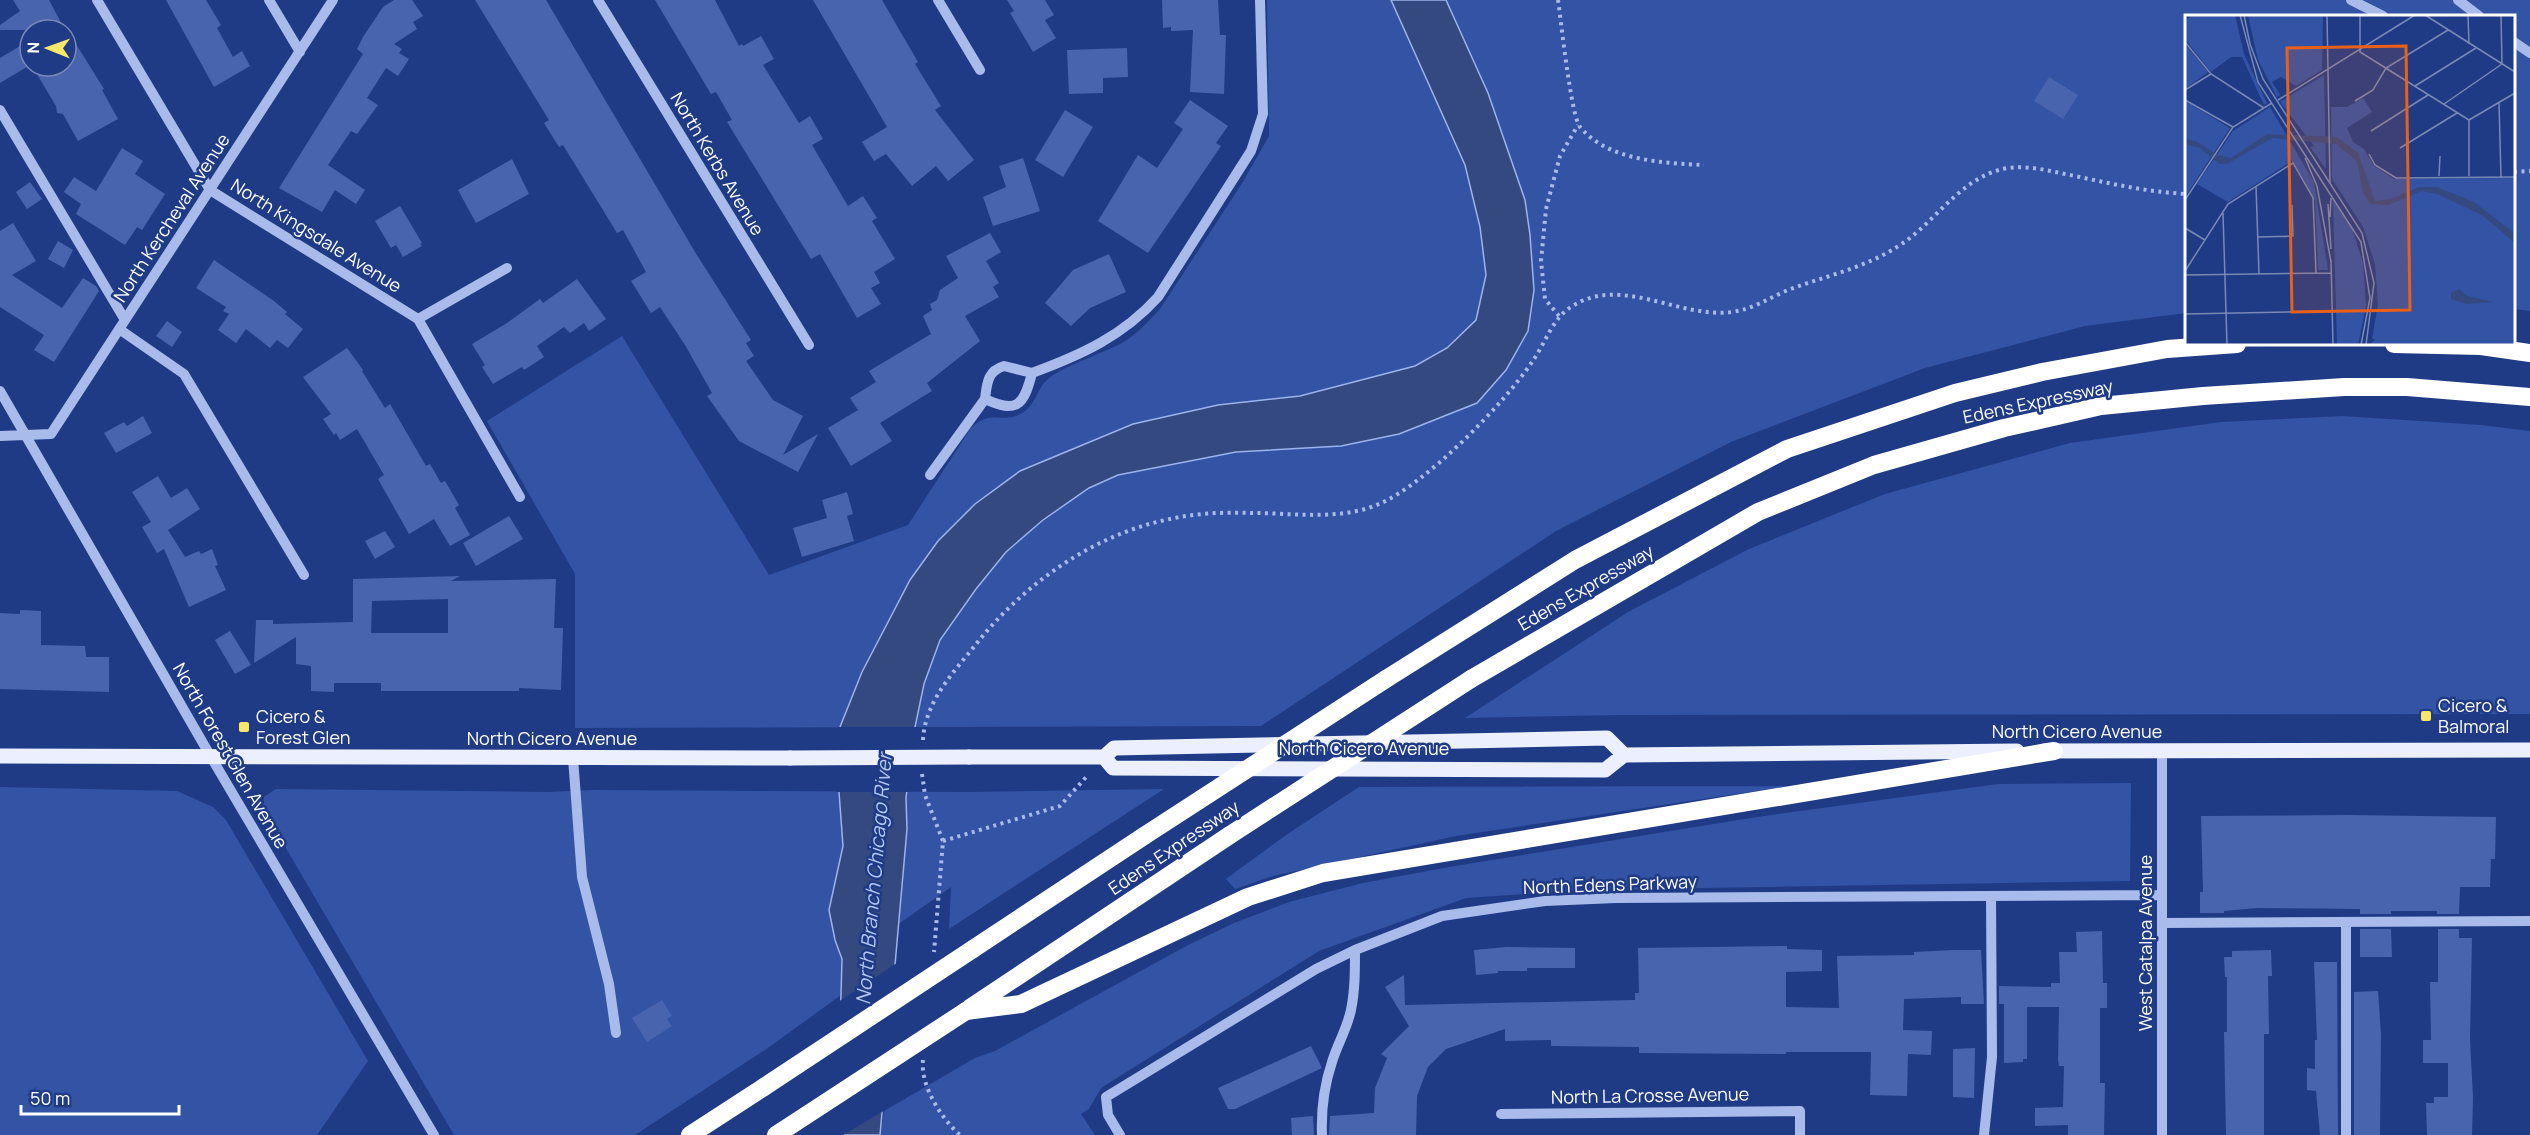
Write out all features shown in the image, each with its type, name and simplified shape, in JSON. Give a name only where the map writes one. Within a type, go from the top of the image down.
[{"type":"highway","name":"Edens Expressway","points":[[690,1135],[1144,836],[1575,560],[1787,449],[1955,393],[2042,372],[2167,349],[2223,345]]},
{"type":"highway","points":[[2438,345],[2481,346],[2530,353]]},
{"type":"highway","name":"Edens Expressway","points":[[776,1135],[1471,679],[1758,512],[1874,465],[2004,428],[2101,406],[2203,396],[2344,387],[2407,387],[2530,397]]},
{"type":"highway","points":[[966,1011],[1021,1004],[1248,897],[1323,873],[2054,751]]},
{"type":"main road","name":"North Cicero Avenue","points":[[0,756],[1104,757],[1114,748],[1607,738],[1624,755]]},
{"type":"main road","name":"North Cicero Avenue","points":[[1104,757],[1113,768],[1605,770],[1624,755],[2530,750]]},
{"type":"street","name":"North Kingsdale Avenue","points":[[97,0],[210,190],[418,319],[520,497]]},
{"type":"street","points":[[269,0],[300,52]]},
{"type":"street","name":"North Kercheval Avenue","points":[[27,436],[51,434],[333,0]]},
{"type":"street","name":"North Kerbs Avenue","points":[[597,0],[808,345]]},
{"type":"street","points":[[938,0],[980,70]]},
{"type":"street","points":[[930,475],[985,399],[989,377],[998,368],[1011,366],[1032,373],[1097,346],[1140,317],[1158,297],[1251,151],[1263,114],[1260,0]]},
{"type":"street","points":[[2351,0],[2381,15]]},
{"type":"street","points":[[2458,0],[2478,15]]},
{"type":"street","points":[[2515,43],[2530,53]]},
{"type":"street","points":[[0,110],[122,324],[184,374],[304,575]]},
{"type":"street","points":[[418,319],[507,268]]},
{"type":"street","points":[[985,399],[1006,407],[1020,403],[1028,391],[1032,373]]},
{"type":"street","name":"North Forest Glen Avenue","points":[[0,391],[211,757],[434,1135]]},
{"type":"street","points":[[0,436],[27,436]]},
{"type":"street","name":"West Catalpa Avenue","points":[[2162,751],[2162,1135]]},
{"type":"street","points":[[573,758],[582,877],[609,984],[616,1033]]},
{"type":"street","name":"North Edens Parkway","points":[[1120,1135],[1108,1115],[1106,1097],[1316,969],[1355,950],[1442,916],[1545,901],[1616,898],[2162,895]]},
{"type":"street","points":[[1984,1135],[1992,1057],[1991,896]]},
{"type":"street","points":[[2162,923],[2530,921]]},
{"type":"street","points":[[2346,922],[2346,1135]]},
{"type":"street","points":[[1322,1135],[1321,1113],[1324,1091],[1332,1061],[1351,1011],[1355,950]]},
{"type":"street","name":"North La Crosse Avenue","points":[[1501,1114],[1800,1111],[1800,1135]]},
{"type":"path","points":[[1558,0],[1578,125],[1602,146],[1653,162],[1704,165]]},
{"type":"path","points":[[1559,316],[1545,299],[1542,261],[1546,210],[1560,156],[1578,125]]},
{"type":"path","points":[[923,750],[924,728],[938,694],[981,638],[1012,605],[1057,568],[1122,534],[1166,519],[1202,514],[1354,512],[1379,504],[1425,474],[1488,415],[1533,361],[1559,316],[1586,299],[1630,296],[1712,313],[1732,312],[1754,307],[1783,292],[1881,258],[1908,240],[1959,192],[1990,173],[2008,168],[2030,167],[2135,189],[2185,194]]},
{"type":"path","points":[[2515,172],[2530,171]]},
{"type":"path","points":[[943,842],[1060,806],[1104,757]]},
{"type":"path","points":[[922,773],[925,795],[943,842],[933,960]]},
{"type":"path","points":[[923,1054],[922,1066],[930,1095],[948,1123],[960,1135]]},
{"type":"shaded area","points":[[1267,0],[2530,0],[2530,311],[2515,309],[2515,15],[2185,15],[2185,313],[2085,326],[1925,368],[1731,442],[1556,531],[1261,726],[575,728],[575,574],[487,421],[622,336],[769,575],[908,525],[971,428],[978,422],[991,418],[1009,418],[1027,410],[1043,384],[1053,375],[1122,343],[1137,332],[1160,309],[1241,185],[1269,136]]},
{"type":"shaded area","points":[[2342,416],[2481,425],[2530,431],[2530,714],[1620,715],[1465,718],[1628,612],[1749,549],[1885,494],[2070,443],[2221,422]]},
{"type":"shaded area","points":[[2131,783],[2130,881],[1585,890],[1466,898],[1319,951],[1101,1088],[1089,1109],[1081,1114],[1095,1135],[880,1135],[884,1111],[975,1058],[995,1051],[1188,945],[1234,923],[1289,902],[1363,883],[1449,867],[1757,817],[1998,784]]},
{"type":"shaded area","points":[[1790,786],[1456,836],[1273,876],[1235,889],[1226,879],[1286,835],[1359,787]]},
{"type":"shaded area","points":[[0,787],[177,791],[213,807],[226,820],[368,1061],[317,1135],[0,1135]]},
{"type":"shaded area","points":[[276,789],[548,792],[594,790],[969,792],[1164,789],[949,929],[951,887],[842,964],[841,995],[768,1048],[635,1135],[454,1135],[263,809],[264,797]]},
{"type":"water","name":"North Branch Chicago River","points":[[1391,0],[1446,0],[1488,93],[1525,200],[1534,290],[1528,331],[1506,370],[1477,403],[1399,434],[1341,446],[1236,452],[1118,475],[1089,488],[1043,520],[1006,552],[976,589],[940,640],[924,684],[915,727],[906,798],[907,829],[880,1135],[837,1135],[842,959],[835,940],[829,910],[843,846],[839,792],[840,727],[862,672],[910,580],[938,541],[975,504],[1020,471],[1133,424],[1218,405],[1300,396],[1415,366],[1447,348],[1476,320],[1486,275],[1480,227],[1465,165]]},
{"type":"pier","points":[[837,727],[918,727],[910,792],[836,792]]},
{"type":"pier","points":[[900,961],[887,1109],[843,1135],[834,1135],[838,1002]]},
{"type":"building","points":[[13,0],[49,0],[59,18],[18,18],[18,30],[0,30],[0,25],[20,11]]},
{"type":"building","points":[[166,0],[206,0],[221,25],[217,28],[233,57],[242,51],[250,66],[214,87]]},
{"type":"building","points":[[394,0],[412,0],[423,16],[413,22],[417,29],[394,44],[402,49],[399,53],[409,59],[398,76],[386,68],[367,98],[378,105],[357,134],[351,131],[328,165],[365,190],[356,204],[335,190],[322,212],[279,188],[363,54],[357,49],[363,37],[383,7]]},
{"type":"building","points":[[475,0],[546,0],[695,252],[751,340],[746,343],[754,356],[746,361],[773,400],[803,416],[783,455],[818,434],[798,472],[739,441],[707,396],[712,393],[660,307],[651,313],[631,281],[646,272],[623,230],[617,233],[563,145],[559,147],[544,123],[549,120]]},
{"type":"building","points":[[655,0],[715,0],[739,46],[761,36],[774,59],[763,65],[799,123],[810,116],[823,139],[812,145],[848,206],[863,196],[877,218],[872,221],[895,259],[874,272],[880,283],[871,288],[881,304],[857,318],[820,254],[811,259],[727,122],[732,120],[716,92],[711,94]]},
{"type":"building","points":[[813,0],[882,0],[918,62],[915,64],[941,106],[935,110],[974,160],[948,181],[936,166],[912,186],[886,154],[874,161],[862,142],[887,127]]},
{"type":"building","points":[[1007,0],[1045,0],[1054,15],[1045,20],[1056,38],[1033,52],[1010,13],[1014,11]]},
{"type":"building","points":[[1162,0],[1218,0],[1220,35],[1226,35],[1224,94],[1190,92],[1193,30],[1171,31],[1171,27],[1163,28]]},
{"type":"building","points":[[18,47],[18,72],[0,83],[0,58]]},
{"type":"building","points":[[78,47],[104,89],[102,90],[118,119],[78,141],[63,114],[57,113],[56,106],[39,78],[78,78]]},
{"type":"building","points":[[1127,48],[1128,77],[1103,78],[1103,93],[1069,94],[1067,50]]},
{"type":"building","points":[[2049,77],[2078,95],[2063,119],[2034,101]]},
{"type":"building","points":[[1190,100],[1228,126],[1216,143],[1221,146],[1148,253],[1098,221],[1138,155],[1157,168],[1183,129],[1174,123]]},
{"type":"building","points":[[1065,110],[1093,127],[1063,177],[1035,160]]},
{"type":"building","points":[[122,148],[143,161],[135,174],[165,194],[142,230],[137,227],[125,245],[76,214],[81,204],[64,192],[74,177],[96,191]]},
{"type":"building","points":[[1023,158],[1040,211],[993,226],[983,197],[1006,187],[999,166]]},
{"type":"building","points":[[512,159],[529,194],[476,223],[458,190]]},
{"type":"building","points":[[30,182],[42,199],[27,209],[16,192]]},
{"type":"building","points":[[400,206],[422,243],[420,244],[422,246],[403,257],[396,245],[391,248],[375,221]]},
{"type":"building","points":[[13,223],[36,261],[12,275],[62,308],[83,278],[96,286],[99,291],[54,362],[34,350],[44,335],[0,307],[0,231]]},
{"type":"building","points":[[990,233],[1001,252],[986,261],[999,283],[993,287],[999,297],[965,316],[980,341],[927,383],[932,391],[880,423],[892,441],[851,466],[828,428],[858,410],[850,398],[876,382],[869,371],[931,334],[923,316],[932,310],[930,304],[937,300],[940,290],[958,278],[946,256]]},
{"type":"building","points":[[58,241],[73,250],[64,268],[48,259]]},
{"type":"building","points":[[1109,254],[1126,292],[1090,308],[1071,326],[1045,303],[1073,270]]},
{"type":"building","points":[[214,260],[274,301],[303,329],[288,348],[277,340],[270,348],[246,329],[236,343],[218,330],[229,314],[223,311],[226,307],[196,288]]},
{"type":"building","points":[[577,279],[606,319],[589,331],[584,323],[570,333],[564,327],[537,346],[544,357],[524,370],[522,367],[493,384],[482,367],[485,365],[472,344],[507,323],[540,299],[543,303]]},
{"type":"building","points":[[167,321],[182,332],[172,347],[156,336]]},
{"type":"building","points":[[347,348],[385,408],[390,404],[426,466],[430,464],[441,483],[445,481],[459,505],[455,508],[470,535],[450,546],[434,519],[409,534],[378,479],[384,475],[357,429],[340,440],[323,419],[331,414],[303,377]]},
{"type":"building","points":[[143,416],[152,433],[116,453],[104,433],[124,422],[127,426]]},
{"type":"building","points":[[158,476],[171,498],[187,488],[200,509],[168,530],[185,557],[212,549],[218,565],[215,566],[226,590],[189,607],[164,549],[157,553],[142,527],[151,522],[132,492]]},
{"type":"building","points":[[847,492],[853,514],[847,516],[854,541],[802,557],[793,528],[827,518],[822,500]]},
{"type":"building","points":[[509,516],[523,539],[476,566],[463,543]]},
{"type":"building","points":[[385,531],[395,547],[375,559],[365,541]]},
{"type":"building","points":[[460,576],[451,581],[556,579],[554,628],[563,628],[561,690],[519,688],[519,691],[381,691],[381,683],[334,683],[334,692],[311,691],[311,666],[296,664],[296,637],[254,663],[256,620],[273,620],[273,624],[353,622],[353,579]],"holes":[[[448,599],[448,633],[371,633],[372,601]]]},
{"type":"building","points":[[20,610],[41,611],[41,645],[85,646],[86,657],[109,657],[109,692],[0,689],[0,613],[20,614]]},
{"type":"building","points":[[230,631],[251,665],[235,674],[215,640]]},
{"type":"building","points":[[2201,816],[2496,817],[2495,859],[2491,859],[2490,887],[2460,887],[2459,914],[2437,914],[2437,911],[2391,911],[2391,914],[2360,914],[2360,909],[2257,908],[2224,911],[2224,913],[2200,913],[2200,892],[2203,892]]},
{"type":"building","points":[[2360,929],[2391,929],[2392,957],[2360,957]]},
{"type":"building","points":[[2438,929],[2459,929],[2459,938],[2472,938],[2470,1039],[2472,1135],[2427,1135],[2426,1103],[2434,1103],[2434,1097],[2448,1097],[2448,1063],[2423,1063],[2423,1040],[2431,1040],[2430,982],[2438,982]]},
{"type":"building","points":[[2102,931],[2103,983],[2107,983],[2107,1008],[2100,1008],[2100,1083],[2105,1083],[2104,1135],[2068,1135],[2068,1125],[2035,1126],[2035,1108],[2063,1107],[2064,1066],[2059,1066],[2058,1060],[2059,1007],[2027,1007],[2027,1059],[2023,1059],[2023,1062],[2004,1063],[2004,1004],[1999,1004],[1999,986],[2051,987],[2051,983],[2060,983],[2059,952],[2077,952],[2076,932]]},
{"type":"building","points":[[1787,946],[1787,949],[1822,950],[1822,971],[1786,972],[1786,1007],[1839,1008],[1837,956],[1914,955],[1914,952],[1953,950],[1981,950],[1984,1004],[1961,1004],[1961,997],[1904,999],[1903,1030],[1932,1031],[1931,1055],[1908,1054],[1907,1096],[1870,1095],[1871,1052],[1639,1053],[1639,1047],[1551,1046],[1551,1040],[1505,1041],[1505,1029],[1446,1049],[1428,1067],[1417,1096],[1416,1135],[1329,1135],[1330,1116],[1374,1113],[1375,1088],[1387,1058],[1381,1054],[1409,1026],[1385,987],[1404,975],[1405,1005],[1635,1000],[1635,993],[1639,993],[1638,948]]},
{"type":"building","points":[[1506,947],[1575,948],[1575,968],[1527,968],[1527,971],[1498,971],[1498,973],[1476,975],[1474,950]]},
{"type":"building","points":[[2271,950],[2272,976],[2268,976],[2269,1034],[2264,1034],[2264,1135],[2226,1135],[2224,1032],[2227,1032],[2227,977],[2225,977],[2224,957],[2232,957],[2232,951]]},
{"type":"building","points":[[2314,962],[2337,962],[2338,1135],[2320,1135],[2316,1091],[2307,1090],[2307,1068],[2315,1069],[2315,1040],[2317,1040]]},
{"type":"building","points":[[2378,991],[2381,1035],[2380,1135],[2354,1135],[2354,992]]},
{"type":"building","points":[[662,1000],[672,1016],[667,1019],[672,1026],[647,1042],[632,1018]]},
{"type":"building","points":[[1311,1046],[1322,1068],[1235,1109],[1228,1109],[1218,1088]]},
{"type":"building","points":[[1975,1048],[1974,1098],[1953,1097],[1953,1049]]},
{"type":"building","points":[[1313,1116],[1314,1135],[1292,1135],[1291,1118]]},
{"type":"place","name":"Cicero & Balmoral","points":[[2426,716]]},
{"type":"place","name":"Cicero & Forest Glen","points":[[244,727]]}]
